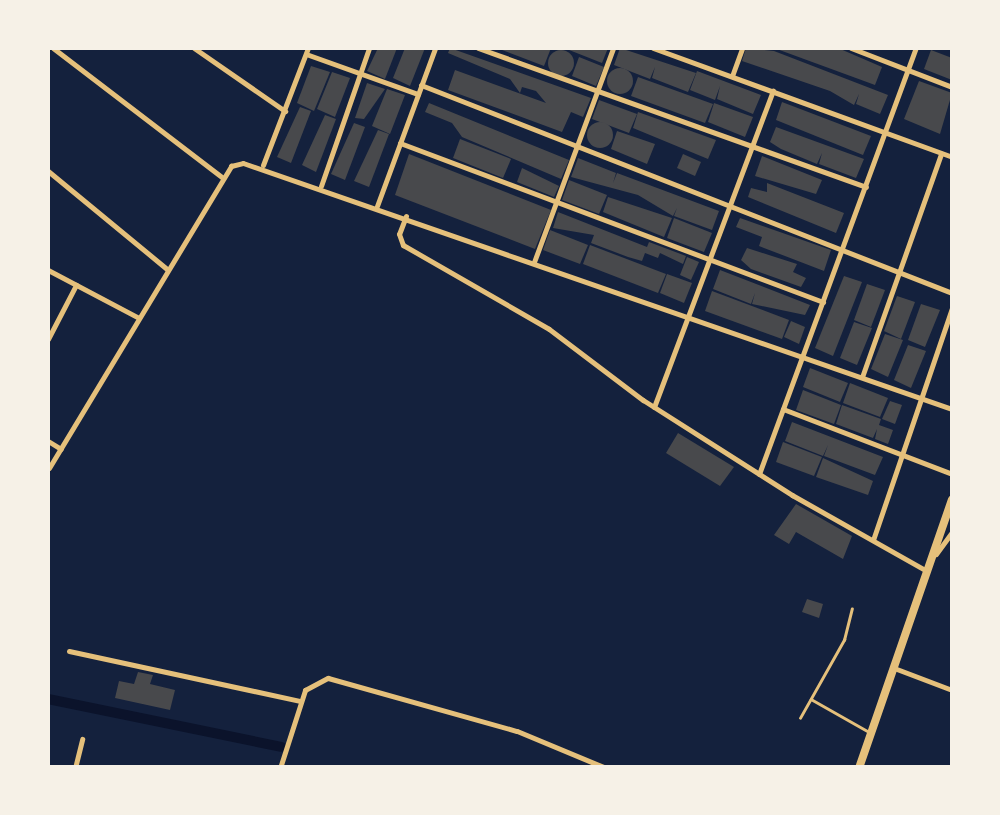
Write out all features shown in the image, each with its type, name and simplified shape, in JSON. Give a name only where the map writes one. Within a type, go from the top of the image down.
[{"type":"main road","points":[[859,768],[952,500]]},
{"type":"street","points":[[53,48],[223,178]]},
{"type":"street","points":[[194,48],[285,111]]},
{"type":"street","points":[[321,186],[369,48]]},
{"type":"street","points":[[376,206],[435,48]]},
{"type":"street","points":[[478,48],[866,187]]},
{"type":"street","points":[[534,262],[614,48]]},
{"type":"street","points":[[653,48],[952,157]]},
{"type":"street","points":[[732,76],[742,48]]},
{"type":"street","points":[[851,48],[952,88]]},
{"type":"street","points":[[758,474],[916,48]]},
{"type":"street","points":[[263,166],[307,51],[360,75],[418,94]]},
{"type":"street","points":[[421,85],[952,293]]},
{"type":"street","points":[[654,407],[692,317],[773,91]]},
{"type":"street","points":[[400,143],[823,302]]},
{"type":"street","points":[[862,377],[942,153]]},
{"type":"street","points":[[49,468],[230,166],[263,166],[952,409]]},
{"type":"street","points":[[48,171],[167,269]]},
{"type":"street","points":[[406,216],[399,234],[402,245],[549,330],[654,407],[758,474],[927,571]]},
{"type":"street","points":[[48,270],[137,318]]},
{"type":"street","points":[[48,339],[76,286]]},
{"type":"street","points":[[874,540],[952,308]]},
{"type":"street","points":[[783,410],[952,474]]},
{"type":"street","points":[[48,441],[61,449]]},
{"type":"street","points":[[931,560],[952,532]]},
{"type":"street","points":[[69,651],[302,701]]},
{"type":"street","points":[[893,668],[952,690]]},
{"type":"street","points":[[280,768],[302,701],[316,681],[348,681],[518,731],[606,768]]},
{"type":"street","points":[[75,768],[82,740]]},
{"type":"lane","points":[[800,718],[844,640],[852,609]]},
{"type":"lane","points":[[810,698],[871,732]]},
{"type":"building","points":[[378,48],[397,48],[385,79],[367,71]]},
{"type":"building","points":[[405,48],[425,48],[410,86],[393,78]]},
{"type":"building","points":[[450,48],[591,98],[583,117],[571,112],[562,132],[448,90],[455,70],[546,103],[536,91],[522,87],[520,93],[510,79],[448,53]]},
{"type":"building","points":[[497,48],[551,48],[544,66]]},
{"type":"building","points":[[564,48],[608,48],[602,63]]},
{"type":"building","points":[[620,48],[696,73],[688,92],[652,78],[655,67],[650,79],[614,65]]},
{"type":"building","points":[[746,48],[774,51],[888,95],[880,114],[856,104],[859,94],[854,105],[830,91],[742,61]]},
{"type":"building","points":[[774,48],[838,48],[882,67],[875,85]]},
{"type":"building","points":[[561,50],[570,54],[574,63],[570,72],[561,76],[552,72],[548,63],[552,54]]},
{"type":"building","points":[[931,50],[952,58],[952,80],[924,69]]},
{"type":"building","points":[[579,57],[604,67],[596,86],[572,76]]},
{"type":"building","points":[[311,66],[330,72],[314,111],[297,103]]},
{"type":"building","points":[[620,68],[629,72],[633,81],[629,90],[620,94],[611,90],[607,81],[611,72]]},
{"type":"building","points":[[697,71],[761,95],[753,114],[717,99],[720,86],[715,100],[690,90]]},
{"type":"building","points":[[332,72],[350,78],[335,117],[317,109]]},
{"type":"building","points":[[638,77],[713,104],[705,123],[631,96]]},
{"type":"building","points":[[919,81],[952,93],[940,134],[904,119]]},
{"type":"building","points":[[367,83],[385,89],[364,119],[355,118]]},
{"type":"building","points":[[387,89],[405,95],[390,134],[372,126]]},
{"type":"building","points":[[599,100],[637,114],[629,133],[592,119]]},
{"type":"building","points":[[782,102],[871,136],[863,155],[776,120]]},
{"type":"building","points":[[429,103],[569,160],[561,179],[462,137],[452,123],[425,112]]},
{"type":"building","points":[[714,103],[753,117],[745,137],[708,122]]},
{"type":"building","points":[[300,107],[311,111],[291,163],[277,157]]},
{"type":"building","points":[[638,112],[716,140],[708,159],[633,128]]},
{"type":"building","points":[[325,115],[336,119],[316,172],[302,165]]},
{"type":"building","points":[[600,122],[609,126],[613,135],[609,144],[600,148],[591,144],[587,135],[591,126]]},
{"type":"building","points":[[354,123],[365,127],[345,180],[331,174]]},
{"type":"building","points":[[776,127],[864,159],[856,178],[819,164],[822,153],[817,164],[770,142]]},
{"type":"building","points":[[378,130],[389,134],[369,187],[354,181]]},
{"type":"building","points":[[617,131],[655,144],[647,164],[611,149]]},
{"type":"building","points":[[460,139],[511,159],[503,178],[453,158]]},
{"type":"building","points":[[409,154],[551,210],[535,249],[395,195]]},
{"type":"building","points":[[683,154],[701,162],[695,176],[677,168]]},
{"type":"building","points":[[762,156],[822,180],[816,194],[755,176]]},
{"type":"building","points":[[578,158],[616,173],[613,183],[617,173],[719,211],[712,230],[674,216],[677,208],[673,216],[638,195],[571,177]]},
{"type":"building","points":[[522,168],[559,186],[554,197],[517,182]]},
{"type":"building","points":[[569,180],[607,195],[599,214],[562,200]]},
{"type":"building","points":[[767,183],[844,213],[836,233],[748,197],[751,188],[767,192]]},
{"type":"building","points":[[608,197],[672,218],[664,237],[603,212]]},
{"type":"building","points":[[558,212],[647,247],[649,242],[686,256],[683,264],[660,253],[658,258],[645,253],[642,261],[591,243],[594,235],[553,228]]},
{"type":"building","points":[[674,218],[712,233],[704,252],[667,238]]},
{"type":"building","points":[[740,218],[831,250],[824,271],[759,246],[762,237],[736,227]]},
{"type":"building","points":[[550,230],[588,245],[580,264],[543,250]]},
{"type":"building","points":[[590,245],[666,274],[658,293],[583,264]]},
{"type":"building","points":[[747,248],[797,264],[793,272],[806,278],[801,287],[751,269],[741,260]]},
{"type":"building","points":[[687,257],[699,262],[691,280],[680,275]]},
{"type":"building","points":[[720,270],[810,305],[805,315],[752,304],[755,293],[751,304],[713,289]]},
{"type":"building","points":[[667,274],[692,283],[684,303],[660,293]]},
{"type":"building","points":[[844,276],[862,282],[833,356],[815,348]]},
{"type":"building","points":[[867,284],[885,290],[871,327],[854,320]]},
{"type":"building","points":[[712,291],[789,320],[782,339],[705,311]]},
{"type":"building","points":[[897,296],[915,302],[901,339],[884,331]]},
{"type":"building","points":[[921,304],[940,310],[925,347],[908,340]]},
{"type":"building","points":[[791,321],[805,327],[799,344],[784,337]]},
{"type":"building","points":[[854,322],[872,328],[857,365],[840,358]]},
{"type":"building","points":[[885,334],[903,340],[888,377],[871,369]]},
{"type":"building","points":[[908,345],[926,351],[911,388],[894,380]]},
{"type":"building","points":[[810,368],[848,383],[840,402],[803,387]]},
{"type":"building","points":[[850,383],[888,398],[880,417],[843,403]]},
{"type":"building","points":[[803,390],[841,405],[834,424],[796,410]]},
{"type":"building","points":[[890,401],[902,405],[895,424],[882,419]]},
{"type":"building","points":[[842,405],[881,419],[879,425],[893,430],[888,444],[875,439],[877,429],[873,438],[836,424]]},
{"type":"building","points":[[792,422],[883,457],[875,475],[824,456],[828,445],[823,456],[785,441]]},
{"type":"building","points":[[678,433],[734,467],[720,486],[666,453]]},
{"type":"building","points":[[783,442],[822,457],[814,476],[776,462]]},
{"type":"building","points":[[823,458],[873,481],[868,495],[816,477]]},
{"type":"building","points":[[796,504],[852,536],[843,559],[796,532],[789,544],[774,535]]},
{"type":"building","points":[[807,599],[823,604],[819,618],[802,612]]},
{"type":"building","points":[[138,672],[153,675],[150,684],[175,690],[170,710],[115,698],[119,681],[134,684]]},
{"type":"waterway","points":[[48,699],[281,747]]}]
